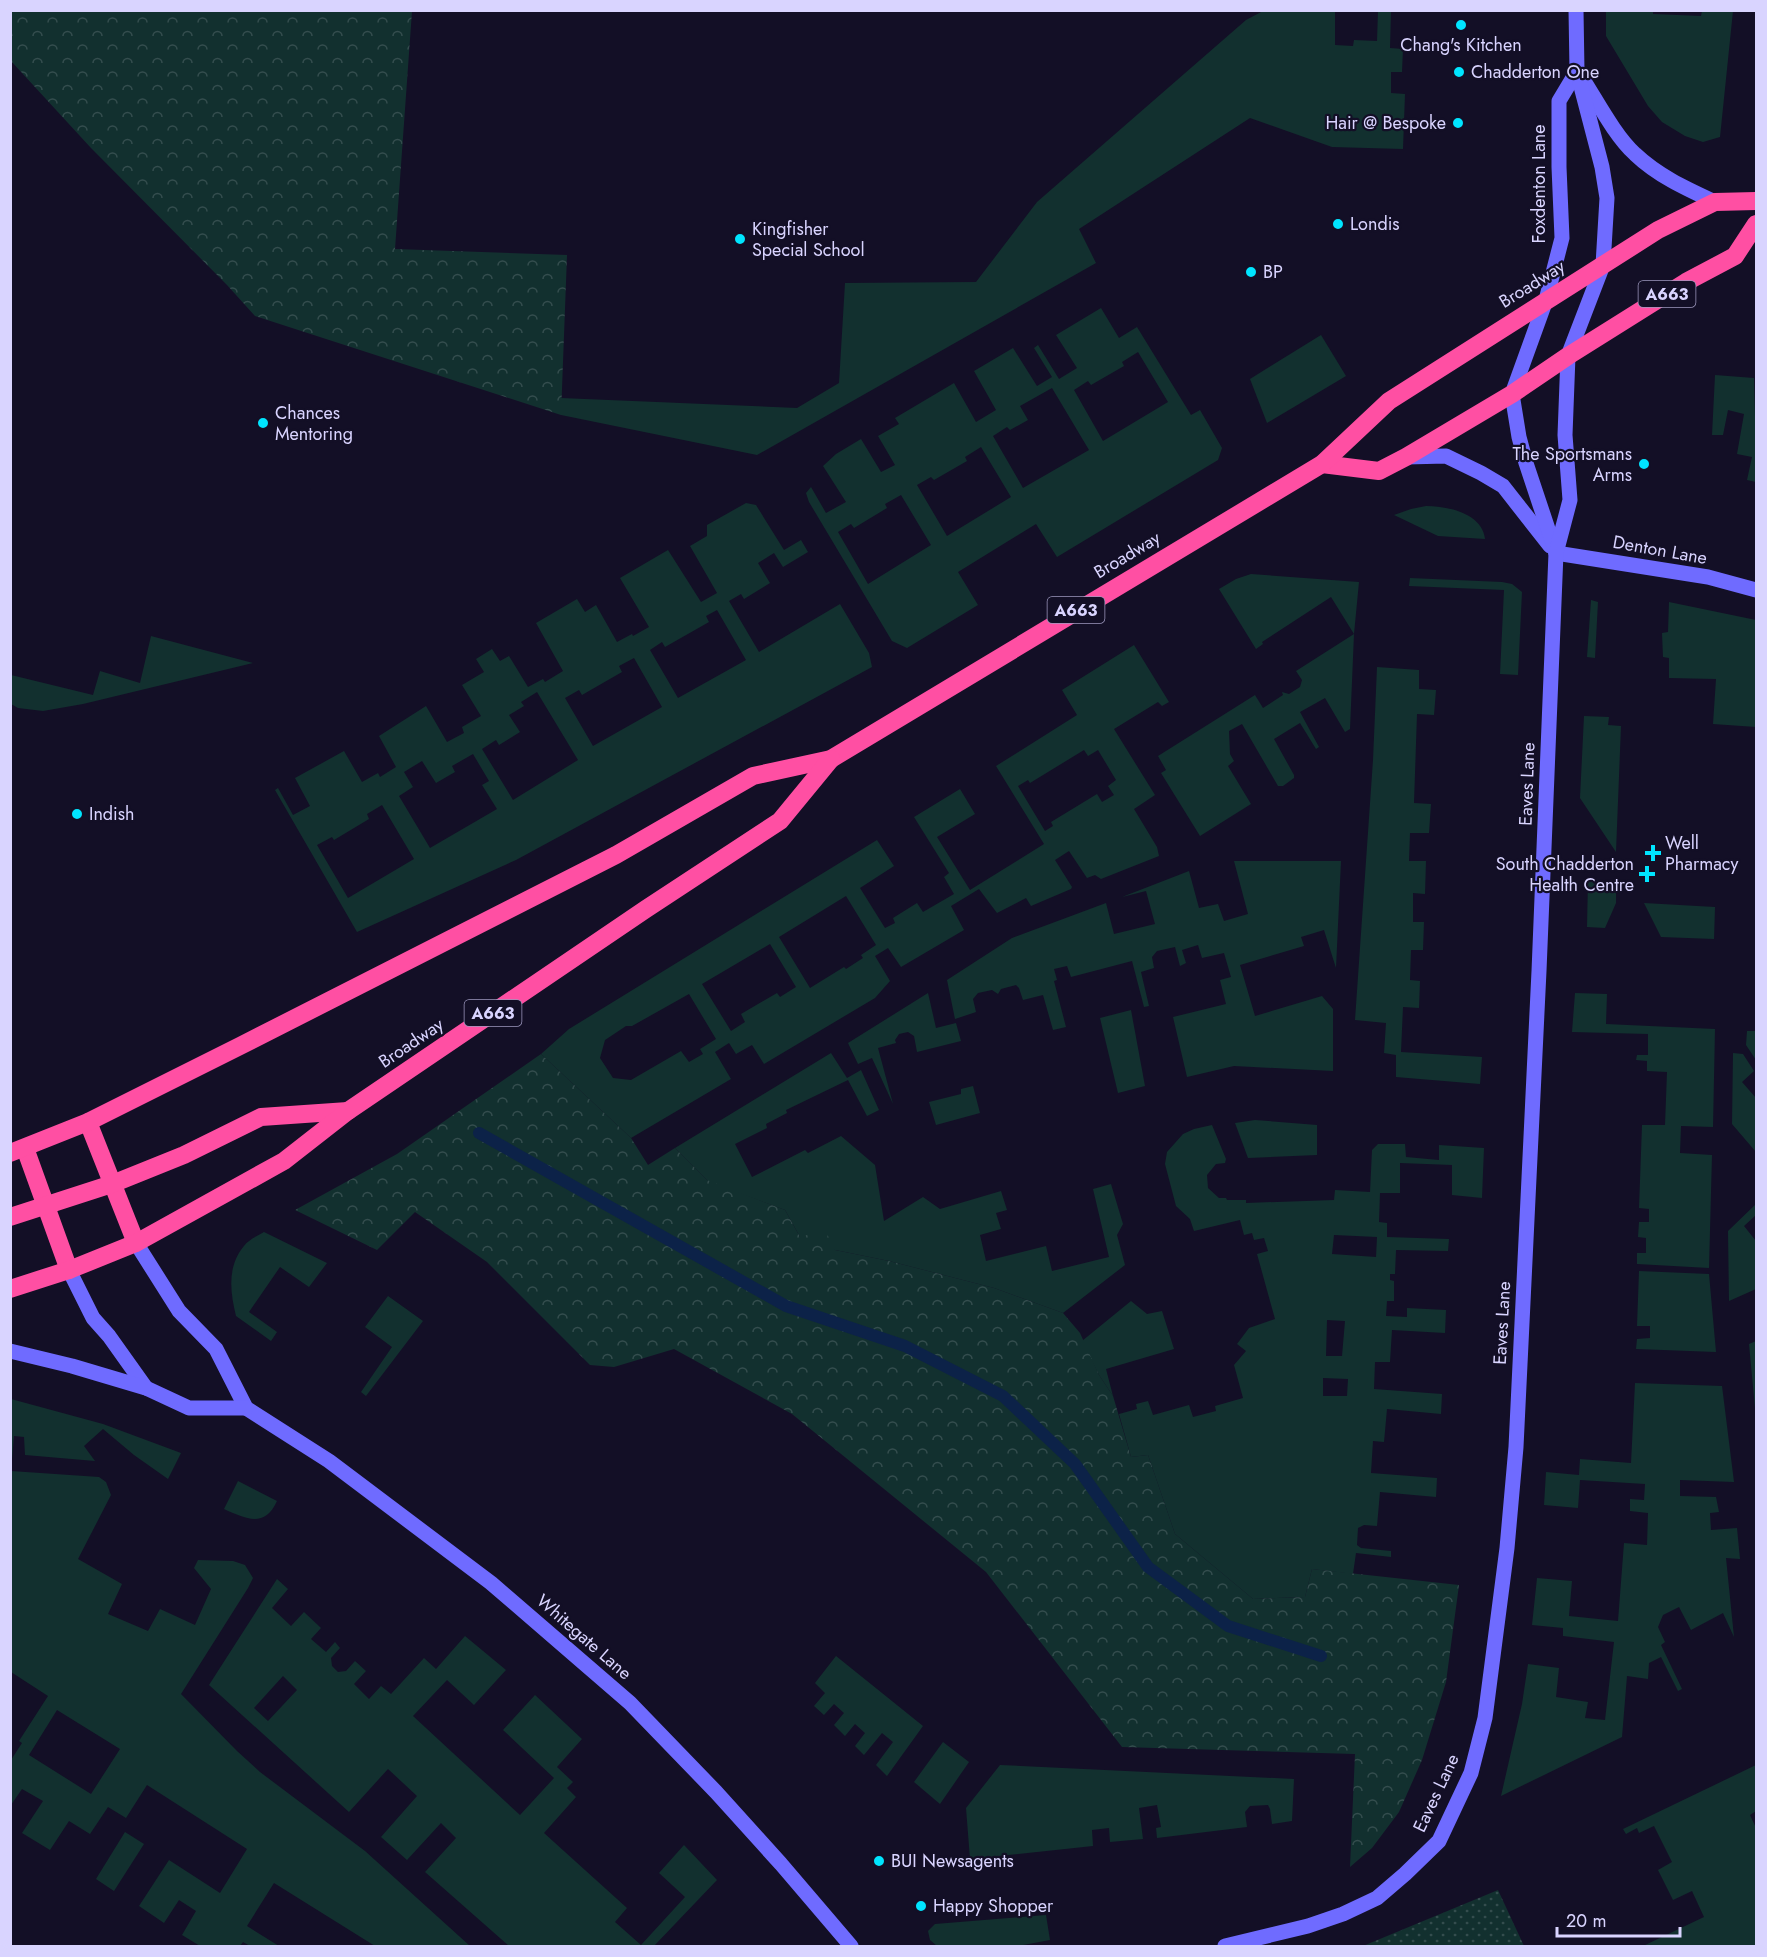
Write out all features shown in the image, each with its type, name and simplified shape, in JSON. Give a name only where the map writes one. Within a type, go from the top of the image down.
[{"type":"highway","name":"Broadway","points":[[18,1150],[88,1122],[616,855],[753,776],[831,759],[1322,464],[1389,401],[1658,230],[1715,202],[1756,201]]},
{"type":"highway","name":"A663","points":[[1322,464],[1379,471],[1406,457],[1512,394],[1686,282],[1735,256],[1756,224]]},
{"type":"highway","name":"Broadway","points":[[10,1288],[69,1270],[136,1243],[284,1161],[348,1111],[780,821],[831,759]]},
{"type":"highway","points":[[10,1217],[112,1184],[184,1155],[261,1117],[348,1111]]},
{"type":"highway","points":[[88,1122],[136,1243]]},
{"type":"highway","points":[[18,1150],[45,1207],[69,1270]]},
{"type":"main road","points":[[1576,10],[1577,71],[1602,168],[1607,198],[1603,265]]},
{"type":"main road","points":[[1577,71],[1633,153],[1660,173],[1715,202]]},
{"type":"main road","name":"Foxdenton Lane","points":[[1512,394],[1546,300],[1562,238],[1559,102],[1577,71]]},
{"type":"main road","name":"Eaves Lane","points":[[1226,1947],[1308,1926],[1343,1914],[1377,1898],[1405,1874],[1439,1840],[1471,1773],[1485,1718],[1507,1548],[1516,1447],[1556,553],[1570,500],[1565,435],[1568,356],[1603,265]]},
{"type":"main road","name":"Eaves Lane","points":[[1512,394],[1526,463],[1556,553]]},
{"type":"main road","points":[[1406,457],[1446,456],[1503,486],[1556,553]]},
{"type":"main road","name":"Denton Lane","points":[[1556,553],[1708,577],[1756,590]]},
{"type":"main road","points":[[10,1351],[72,1366],[146,1388],[189,1408],[246,1408],[216,1349],[179,1311],[136,1243]]},
{"type":"main road","points":[[69,1270],[93,1318],[109,1336],[146,1388]]},
{"type":"main road","name":"Whitegate Lane","points":[[246,1408],[329,1461],[491,1583],[630,1703],[716,1792],[851,1947]]},
{"type":"green space","points":[[11,10],[412,11],[395,249],[567,255],[561,415],[255,316],[91,148],[11,61]]},
{"type":"green space","points":[[1263,11],[1335,11],[1335,45],[1353,46],[1354,40],[1377,41],[1378,11],[1391,11],[1390,48],[1403,49],[1402,72],[1391,72],[1391,93],[1405,94],[1403,149],[1332,147],[1250,118],[1079,229],[1096,263],[757,455],[561,415],[561,398],[797,408],[839,383],[845,283],[976,282],[1037,202],[1246,20]]},
{"type":"green space","points":[[1606,11],[1653,11],[1653,14],[1701,16],[1702,11],[1733,11],[1720,137],[1703,142],[1685,136],[1662,122],[1648,106],[1606,36]]},
{"type":"green space","points":[[1101,308],[1119,338],[1137,327],[1191,415],[1200,410],[1222,448],[1218,460],[1057,557],[1036,524],[958,572],[978,605],[907,648],[892,641],[809,502],[806,493],[811,487],[826,513],[846,502],[823,466],[836,454],[861,439],[881,472],[895,465],[878,436],[899,424],[895,418],[954,383],[976,422],[996,410],[974,371],[1013,348],[1037,386],[1052,377],[1034,348],[1038,345],[1059,379],[1077,368],[1056,335]],"holes":[[[1138,352],[1168,402],[1103,441],[1074,390],[1088,381],[1091,385],[1124,366],[1122,362]],[[1052,388],[1089,450],[1023,488],[993,436],[1007,427],[1010,430],[1028,420],[1020,406]],[[981,447],[1011,497],[947,536],[917,485],[931,477],[934,480],[967,461],[965,457]],[[901,495],[931,545],[868,584],[838,532],[851,524],[854,528],[887,508],[885,504]]]},
{"type":"green space","points":[[1321,335],[1346,376],[1267,423],[1250,379]]},
{"type":"green space","points":[[1715,375],[1754,378],[1756,482],[1747,480],[1752,457],[1737,454],[1744,414],[1728,410],[1723,435],[1712,435]]},
{"type":"green space","points":[[746,503],[756,505],[784,550],[801,540],[808,552],[783,567],[774,553],[758,563],[770,583],[744,599],[741,594],[729,601],[759,652],[840,604],[869,653],[872,667],[516,860],[357,932],[275,790],[278,788],[293,815],[310,806],[295,778],[344,751],[362,782],[378,773],[380,777],[396,767],[379,736],[426,706],[447,742],[464,733],[462,727],[481,716],[462,685],[484,672],[476,659],[492,649],[500,661],[509,656],[528,687],[543,679],[545,682],[563,671],[536,623],[577,599],[585,612],[596,605],[617,642],[649,627],[620,578],[668,550],[701,602],[717,593],[690,546],[707,536],[707,525]],"holes":[[[717,610],[746,660],[678,698],[650,650],[662,642],[665,647],[709,622],[706,616]],[[634,658],[662,707],[593,746],[565,698],[579,690],[582,695],[622,672],[619,666]],[[537,692],[578,760],[513,800],[482,749],[496,740],[499,745],[520,732],[509,715],[524,706],[521,702]],[[473,754],[489,781],[482,785],[497,809],[430,848],[399,796],[413,787],[404,772],[422,761],[436,783],[455,772],[452,766]],[[382,805],[414,859],[348,898],[317,845],[332,837],[334,840],[369,819],[367,814]]]},
{"type":"green space","points":[[1426,506],[1453,510],[1471,517],[1482,530],[1485,539],[1438,536],[1394,515]]},
{"type":"green space","points":[[1251,574],[1359,582],[1354,634],[1331,597],[1262,642],[1263,644],[1256,649],[1219,589],[1236,579]]},
{"type":"green space","points":[[1410,578],[1502,582],[1512,584],[1522,592],[1518,675],[1500,674],[1504,590],[1409,586]]},
{"type":"green space","points":[[1591,600],[1598,602],[1595,658],[1587,657]]},
{"type":"green space","points":[[1669,602],[1756,620],[1756,727],[1713,724],[1716,679],[1669,678],[1669,658],[1663,657],[1662,633],[1668,632]]},
{"type":"green space","points":[[1354,634],[1350,729],[1345,732],[1325,698],[1300,712],[1319,747],[1316,749],[1300,723],[1274,739],[1294,775],[1294,778],[1283,786],[1278,786],[1242,724],[1229,731],[1230,754],[1234,761],[1228,766],[1251,804],[1200,836],[1161,773],[1166,770],[1158,756],[1255,695],[1263,708],[1283,695],[1282,692],[1289,694],[1300,687],[1302,680],[1296,671]]},
{"type":"green space","points":[[151,636],[253,663],[83,704],[43,711],[18,708],[11,704],[11,675],[93,695],[100,671],[140,683]]},
{"type":"green space","points":[[1134,645],[1169,702],[1162,706],[1158,702],[1114,729],[1155,795],[1134,809],[1157,847],[1159,856],[1101,879],[1095,875],[1087,878],[1069,851],[1055,860],[1072,887],[1071,889],[1031,906],[1026,898],[997,913],[979,889],[951,906],[964,930],[901,967],[888,948],[875,956],[890,981],[875,998],[764,1064],[752,1045],[736,1054],[729,1043],[715,1052],[731,1079],[631,1138],[541,1054],[569,1029],[877,840],[894,866],[860,888],[885,928],[895,923],[893,918],[917,903],[923,912],[954,894],[944,877],[949,873],[914,817],[960,789],[975,814],[937,837],[970,890],[1044,844],[996,766],[1077,715],[1062,690]],"holes":[[[1084,750],[1088,756],[1098,750],[1116,780],[1108,786],[1114,795],[1102,802],[1097,794],[1051,822],[1053,826],[1045,831],[1018,786],[1028,780],[1030,783]],[[846,896],[876,945],[861,955],[863,958],[810,988],[779,937]],[[770,944],[796,987],[780,997],[777,993],[741,1014],[745,1022],[731,1031],[702,984]],[[689,994],[716,1039],[700,1049],[703,1054],[689,1062],[681,1051],[631,1080],[613,1078],[600,1058],[605,1040],[626,1026],[632,1026]]]},
{"type":"green space","points":[[1377,667],[1419,670],[1419,689],[1436,690],[1434,715],[1417,714],[1414,803],[1431,804],[1429,833],[1410,833],[1409,861],[1426,861],[1425,894],[1413,893],[1413,922],[1424,922],[1423,950],[1411,950],[1410,980],[1420,981],[1419,1008],[1403,1007],[1401,1052],[1482,1057],[1480,1084],[1396,1077],[1396,1055],[1384,1053],[1386,1023],[1355,1020]]},
{"type":"green space","points":[[1584,716],[1609,717],[1608,725],[1621,726],[1616,852],[1580,798]]},
{"type":"green space","points":[[1234,861],[1341,861],[1336,968],[1324,930],[1301,937],[1304,946],[1240,965],[1255,1016],[1322,996],[1333,1009],[1333,1071],[1234,1066],[1187,1077],[1173,1017],[1226,1004],[1220,980],[1231,977],[1224,953],[1202,958],[1198,945],[1182,950],[1186,963],[1180,966],[1175,947],[1157,951],[1152,957],[1154,968],[1141,972],[1149,1006],[1144,1007],[1132,961],[1071,977],[1067,966],[1054,969],[1057,980],[1054,981],[1066,1027],[1053,1030],[1043,995],[1023,1000],[1016,985],[1001,989],[998,994],[992,990],[978,993],[973,999],[976,1012],[955,1019],[947,980],[1012,938],[1106,903],[1114,934],[1155,924],[1146,891],[1122,897],[1189,871],[1199,908],[1218,904],[1224,921],[1248,914]]},
{"type":"green space","points":[[1588,880],[1616,882],[1616,903],[1605,928],[1587,927]]},
{"type":"green space","points":[[1644,903],[1715,907],[1714,939],[1661,937]]},
{"type":"green space","points":[[928,993],[936,1028],[956,1023],[961,1041],[917,1052],[914,1036],[908,1032],[899,1034],[895,1040],[896,1043],[878,1048],[893,1104],[872,1058],[858,1064],[848,1043]]},
{"type":"green space","points":[[1575,993],[1607,994],[1606,1024],[1715,1029],[1713,1127],[1681,1126],[1680,1153],[1712,1155],[1709,1268],[1637,1264],[1637,1253],[1646,1253],[1646,1238],[1638,1237],[1639,1222],[1649,1222],[1649,1209],[1639,1208],[1642,1125],[1665,1125],[1667,1072],[1647,1071],[1647,1061],[1636,1060],[1637,1055],[1648,1055],[1648,1034],[1572,1032]]},
{"type":"green space","points":[[1131,1010],[1145,1086],[1118,1093],[1100,1018]]},
{"type":"green space","points":[[1747,1031],[1756,1031],[1756,1060],[1746,1045]]},
{"type":"green space","points":[[831,1053],[847,1078],[861,1070],[879,1110],[867,1116],[848,1080],[786,1110],[787,1113],[766,1124],[767,1128],[735,1144],[752,1177],[805,1150],[808,1153],[841,1136],[875,1165],[884,1221],[923,1197],[940,1209],[1001,1191],[1007,1210],[996,1213],[1001,1229],[980,1235],[986,1261],[1046,1246],[1052,1271],[1109,1257],[1093,1189],[1111,1184],[1123,1224],[1117,1235],[1125,1265],[1063,1313],[994,1288],[889,1261],[835,1250],[800,1237],[785,1210],[709,1182],[675,1148]]},
{"type":"green space","points":[[1733,1053],[1743,1054],[1754,1071],[1742,1082],[1756,1098],[1756,1152],[1732,1124]]},
{"type":"green space","points":[[541,1054],[631,1138],[648,1165],[675,1148],[707,1180],[785,1210],[800,1237],[825,1230],[835,1250],[889,1261],[994,1288],[1063,1313],[1080,1333],[1099,1375],[1113,1396],[1131,1457],[1148,1455],[1175,1534],[1253,1599],[1305,1597],[1312,1569],[1459,1585],[1446,1682],[1422,1760],[1399,1812],[1372,1848],[1350,1867],[1355,1754],[1122,1747],[986,1572],[792,1414],[674,1349],[614,1367],[590,1365],[487,1262],[415,1212],[377,1250],[295,1210],[397,1154]]},
{"type":"green space","points":[[973,1086],[980,1113],[936,1125],[929,1102],[961,1094],[961,1089]]},
{"type":"green space","points":[[1255,1120],[1317,1125],[1317,1155],[1248,1158],[1235,1123]]},
{"type":"green space","points":[[1212,1125],[1226,1159],[1225,1163],[1216,1164],[1207,1175],[1208,1188],[1219,1198],[1246,1200],[1246,1203],[1334,1200],[1335,1190],[1370,1192],[1372,1150],[1378,1144],[1405,1144],[1406,1157],[1439,1160],[1439,1145],[1484,1148],[1482,1198],[1452,1195],[1452,1165],[1400,1163],[1400,1193],[1380,1193],[1379,1222],[1387,1223],[1387,1237],[1449,1239],[1448,1251],[1396,1250],[1395,1274],[1390,1274],[1390,1280],[1394,1281],[1394,1301],[1387,1301],[1386,1316],[1407,1317],[1407,1308],[1446,1310],[1445,1333],[1392,1330],[1390,1362],[1375,1362],[1374,1389],[1442,1394],[1441,1414],[1387,1409],[1384,1442],[1373,1441],[1371,1473],[1437,1478],[1436,1497],[1380,1492],[1377,1526],[1364,1525],[1358,1528],[1357,1545],[1361,1548],[1391,1551],[1391,1557],[1356,1553],[1353,1574],[1312,1569],[1305,1597],[1253,1599],[1175,1534],[1148,1455],[1131,1457],[1119,1414],[1137,1409],[1136,1404],[1148,1401],[1153,1415],[1189,1405],[1193,1417],[1216,1411],[1215,1406],[1243,1398],[1234,1365],[1246,1351],[1237,1344],[1249,1328],[1275,1319],[1257,1254],[1268,1251],[1264,1238],[1254,1240],[1252,1233],[1244,1235],[1240,1220],[1194,1231],[1190,1219],[1176,1206],[1165,1164],[1167,1152],[1183,1134]],"holes":[[[1334,1235],[1377,1237],[1376,1257],[1332,1254]],[[1327,1320],[1345,1321],[1342,1356],[1326,1356]],[[1323,1378],[1348,1379],[1347,1396],[1323,1396]]]},
{"type":"green space","points":[[1756,1204],[1756,1215],[1744,1226],[1756,1241],[1756,1289],[1729,1301],[1728,1231]]},
{"type":"green space","points":[[264,1232],[327,1263],[309,1287],[280,1267],[249,1312],[277,1332],[271,1341],[236,1316],[231,1289],[232,1271],[239,1254],[248,1242]]},
{"type":"green space","points":[[1639,1271],[1709,1274],[1716,1352],[1636,1349],[1637,1339],[1650,1338],[1650,1326],[1637,1326]]},
{"type":"green space","points":[[388,1296],[423,1321],[366,1396],[361,1392],[392,1347],[365,1327]]},
{"type":"green space","points":[[1131,1301],[1147,1314],[1162,1311],[1174,1349],[1106,1369],[1113,1396],[1099,1375],[1082,1341]]},
{"type":"green space","points":[[1756,1341],[1756,1419],[1749,1344]]},
{"type":"green space","points":[[1635,1383],[1722,1386],[1734,1482],[1680,1480],[1680,1496],[1716,1497],[1719,1512],[1710,1513],[1711,1530],[1737,1528],[1740,1559],[1726,1558],[1734,1637],[1723,1613],[1691,1630],[1679,1607],[1663,1615],[1658,1627],[1665,1642],[1661,1645],[1682,1689],[1678,1691],[1661,1657],[1649,1663],[1648,1679],[1627,1676],[1622,1737],[1501,1796],[1522,1704],[1528,1664],[1559,1668],[1556,1697],[1588,1702],[1585,1718],[1605,1720],[1614,1642],[1563,1636],[1563,1628],[1532,1625],[1537,1578],[1572,1581],[1569,1616],[1618,1621],[1624,1543],[1647,1545],[1648,1513],[1630,1511],[1630,1499],[1644,1500],[1645,1484],[1580,1480],[1578,1508],[1544,1505],[1546,1472],[1579,1475],[1580,1459],[1631,1463]]},
{"type":"green space","points":[[11,1399],[103,1424],[181,1453],[168,1479],[103,1429],[84,1446],[95,1461],[25,1455],[24,1437],[14,1436],[11,1471]]},
{"type":"green space","points":[[11,1471],[99,1477],[106,1482],[111,1495],[78,1559],[122,1584],[108,1614],[148,1631],[160,1609],[195,1625],[211,1589],[194,1568],[198,1560],[233,1561],[245,1565],[253,1578],[181,1694],[260,1772],[365,1851],[470,1946],[375,1946],[274,1883],[247,1926],[279,1946],[250,1946],[243,1942],[240,1946],[200,1946],[182,1935],[196,1911],[179,1900],[164,1923],[139,1906],[169,1860],[220,1893],[247,1849],[147,1785],[126,1818],[108,1807],[90,1834],[69,1821],[50,1850],[22,1833],[43,1801],[22,1789],[11,1805],[11,1760],[22,1743],[19,1741],[48,1696],[11,1672]],"holes":[[[57,1710],[120,1749],[91,1794],[29,1755]]]},
{"type":"green space","points":[[238,1481],[277,1501],[267,1515],[254,1519],[224,1509]]},
{"type":"green space","points":[[277,1579],[288,1589],[272,1608],[291,1626],[304,1612],[321,1628],[311,1639],[326,1652],[335,1642],[340,1648],[331,1658],[332,1666],[338,1672],[346,1671],[355,1661],[366,1671],[354,1684],[369,1699],[381,1686],[391,1694],[424,1658],[436,1669],[465,1636],[506,1670],[474,1705],[447,1680],[413,1716],[520,1815],[554,1778],[503,1730],[535,1695],[582,1739],[557,1767],[573,1782],[567,1788],[576,1797],[544,1833],[627,1908],[615,1922],[641,1945],[685,1897],[659,1873],[684,1845],[717,1880],[654,1946],[509,1946],[425,1872],[456,1838],[441,1823],[407,1860],[381,1837],[417,1796],[388,1769],[349,1812],[209,1685]],"holes":[[[283,1676],[297,1690],[268,1721],[254,1708]]]},
{"type":"green space","points":[[836,1656],[923,1726],[887,1776],[876,1765],[893,1742],[882,1733],[864,1755],[855,1746],[865,1733],[855,1724],[845,1736],[834,1725],[844,1713],[834,1704],[824,1715],[814,1706],[825,1693],[815,1683]]},
{"type":"green space","points":[[943,1742],[969,1762],[940,1804],[914,1782]]},
{"type":"green space","points":[[1000,1765],[1294,1779],[1292,1821],[1272,1824],[1268,1805],[1250,1806],[1245,1812],[1247,1827],[1157,1838],[1156,1828],[1161,1827],[1157,1805],[1139,1808],[1143,1839],[1110,1842],[1109,1828],[1092,1830],[1093,1846],[970,1859],[966,1808]]},
{"type":"green space","points":[[1756,1765],[1756,1811],[1750,1815],[1756,1828],[1756,1946],[1643,1946],[1704,1917],[1692,1891],[1673,1900],[1658,1870],[1672,1862],[1654,1826],[1639,1833],[1637,1828],[1626,1834],[1623,1829]]},
{"type":"green space","points":[[125,1832],[144,1844],[114,1891],[96,1879]]},
{"type":"green space","points":[[1498,1890],[1524,1946],[1363,1946]]},
{"type":"green space","points":[[1046,1915],[1050,1940],[1018,1946],[937,1946],[930,1940],[928,1931],[935,1924]]},
{"type":"waterway","points":[[479,1133],[786,1306],[905,1346],[1003,1396],[1075,1464],[1148,1567],[1228,1626],[1321,1656]]},
{"type":"place","name":"Chang's Kitchen","points":[[1461,25]]},
{"type":"place","name":"Chadderton One","points":[[1459,72]]},
{"type":"place","name":"Hair @ Bespoke","points":[[1458,123]]},
{"type":"place","name":"Londis","points":[[1338,224]]},
{"type":"place","name":"Kingfisher Special School","points":[[740,239]]},
{"type":"place","name":"BP","points":[[1251,272]]},
{"type":"place","name":"Chances Mentoring","points":[[263,423]]},
{"type":"place","name":"The Sportsmans Arms","points":[[1644,464]]},
{"type":"place","name":"Indish","points":[[77,814]]},
{"type":"place","name":"Well Pharmacy","points":[[1653,853]]},
{"type":"place","name":"South Chadderton Health Centre","points":[[1647,874]]},
{"type":"place","name":"BUI Newsagents","points":[[879,1861]]},
{"type":"place","name":"Happy Shopper","points":[[921,1906]]}]
